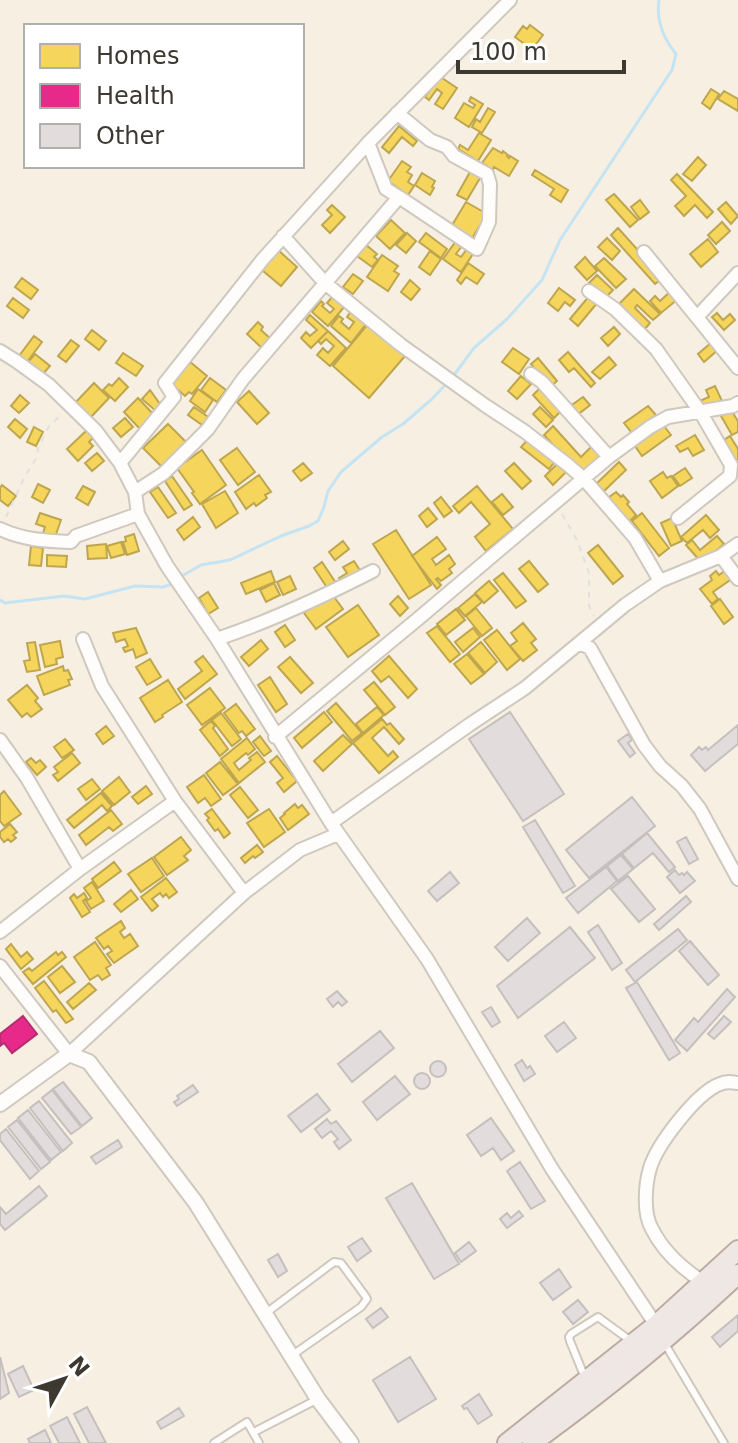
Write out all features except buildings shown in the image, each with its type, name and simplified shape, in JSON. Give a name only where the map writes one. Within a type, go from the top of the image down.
[{"type":"main road","points":[[532,1443],[553,1436],[660,1333],[703,1282],[738,1250]]},
{"type":"main road","points":[[507,1443],[634,1343],[660,1333],[738,1274]]},
{"type":"street","points":[[120,463],[174,397],[165,383],[263,259],[368,143],[510,0]]},
{"type":"street","points":[[368,143],[386,189],[477,249],[489,222],[490,184],[487,174],[454,156],[447,147],[430,140],[397,113]]},
{"type":"street","points":[[135,492],[164,473],[200,437],[243,379],[399,197]]},
{"type":"street","points":[[283,236],[325,283],[401,345],[524,431],[584,479],[635,538],[660,581]]},
{"type":"street","points":[[644,252],[738,368]]},
{"type":"street","points":[[697,317],[738,273]]},
{"type":"street","points":[[589,291],[615,309],[647,339],[735,464],[730,476],[678,518]]},
{"type":"street","points":[[0,351],[49,385],[96,431],[120,463],[135,492],[138,514],[176,579],[217,639],[334,828],[427,959],[552,1169],[660,1333]]},
{"type":"street","points":[[531,374],[542,382],[609,457]]},
{"type":"street","points":[[275,737],[609,457],[650,427],[668,417],[701,413],[738,403]]},
{"type":"street","points":[[0,529],[18,537],[71,542],[76,536],[138,514]]},
{"type":"street","points":[[0,1104],[69,1054],[244,893],[300,850],[334,828],[469,725],[584,645],[599,627],[625,605],[660,581],[721,556],[738,544]]},
{"type":"street","points":[[721,556],[738,579]]},
{"type":"street","points":[[217,639],[316,600],[373,571]]},
{"type":"street","points":[[83,639],[102,686],[175,801],[244,893]]},
{"type":"street","points":[[584,645],[644,745],[700,809],[738,879]]},
{"type":"street","points":[[0,740],[27,778],[80,869]]},
{"type":"street","points":[[0,932],[80,869],[175,801]]},
{"type":"street","points":[[0,966],[69,1054],[89,1062],[196,1203],[318,1399],[351,1443]]},
{"type":"street","points":[[703,1282],[674,1258],[651,1228],[647,1208],[650,1167],[664,1139],[703,1094],[719,1084],[738,1083]]},
{"type":"lane","points":[[265,1314],[338,1261],[366,1297],[361,1307],[291,1356]]},
{"type":"lane","points":[[587,1381],[570,1341],[571,1334],[598,1317],[634,1343]]},
{"type":"lane","points":[[660,1333],[724,1443]]},
{"type":"lane","points":[[254,1432],[318,1399]]},
{"type":"lane","points":[[214,1443],[247,1422],[259,1443]]},
{"type":"path","points":[[0,529],[37,457],[49,426],[70,406]]},
{"type":"path","points":[[554,504],[577,540],[589,573],[589,606],[599,627]]},
{"type":"waterway","points":[[454,375],[474,348],[507,319],[542,280],[560,240],[672,70],[676,54],[662,29],[659,0]]},
{"type":"waterway","points":[[182,576],[201,565],[230,560],[318,521],[328,491],[341,472],[382,437],[403,424],[447,383]]},
{"type":"waterway","points":[[0,600],[5,603],[64,596],[85,599],[135,586],[163,587],[172,584]]}]
